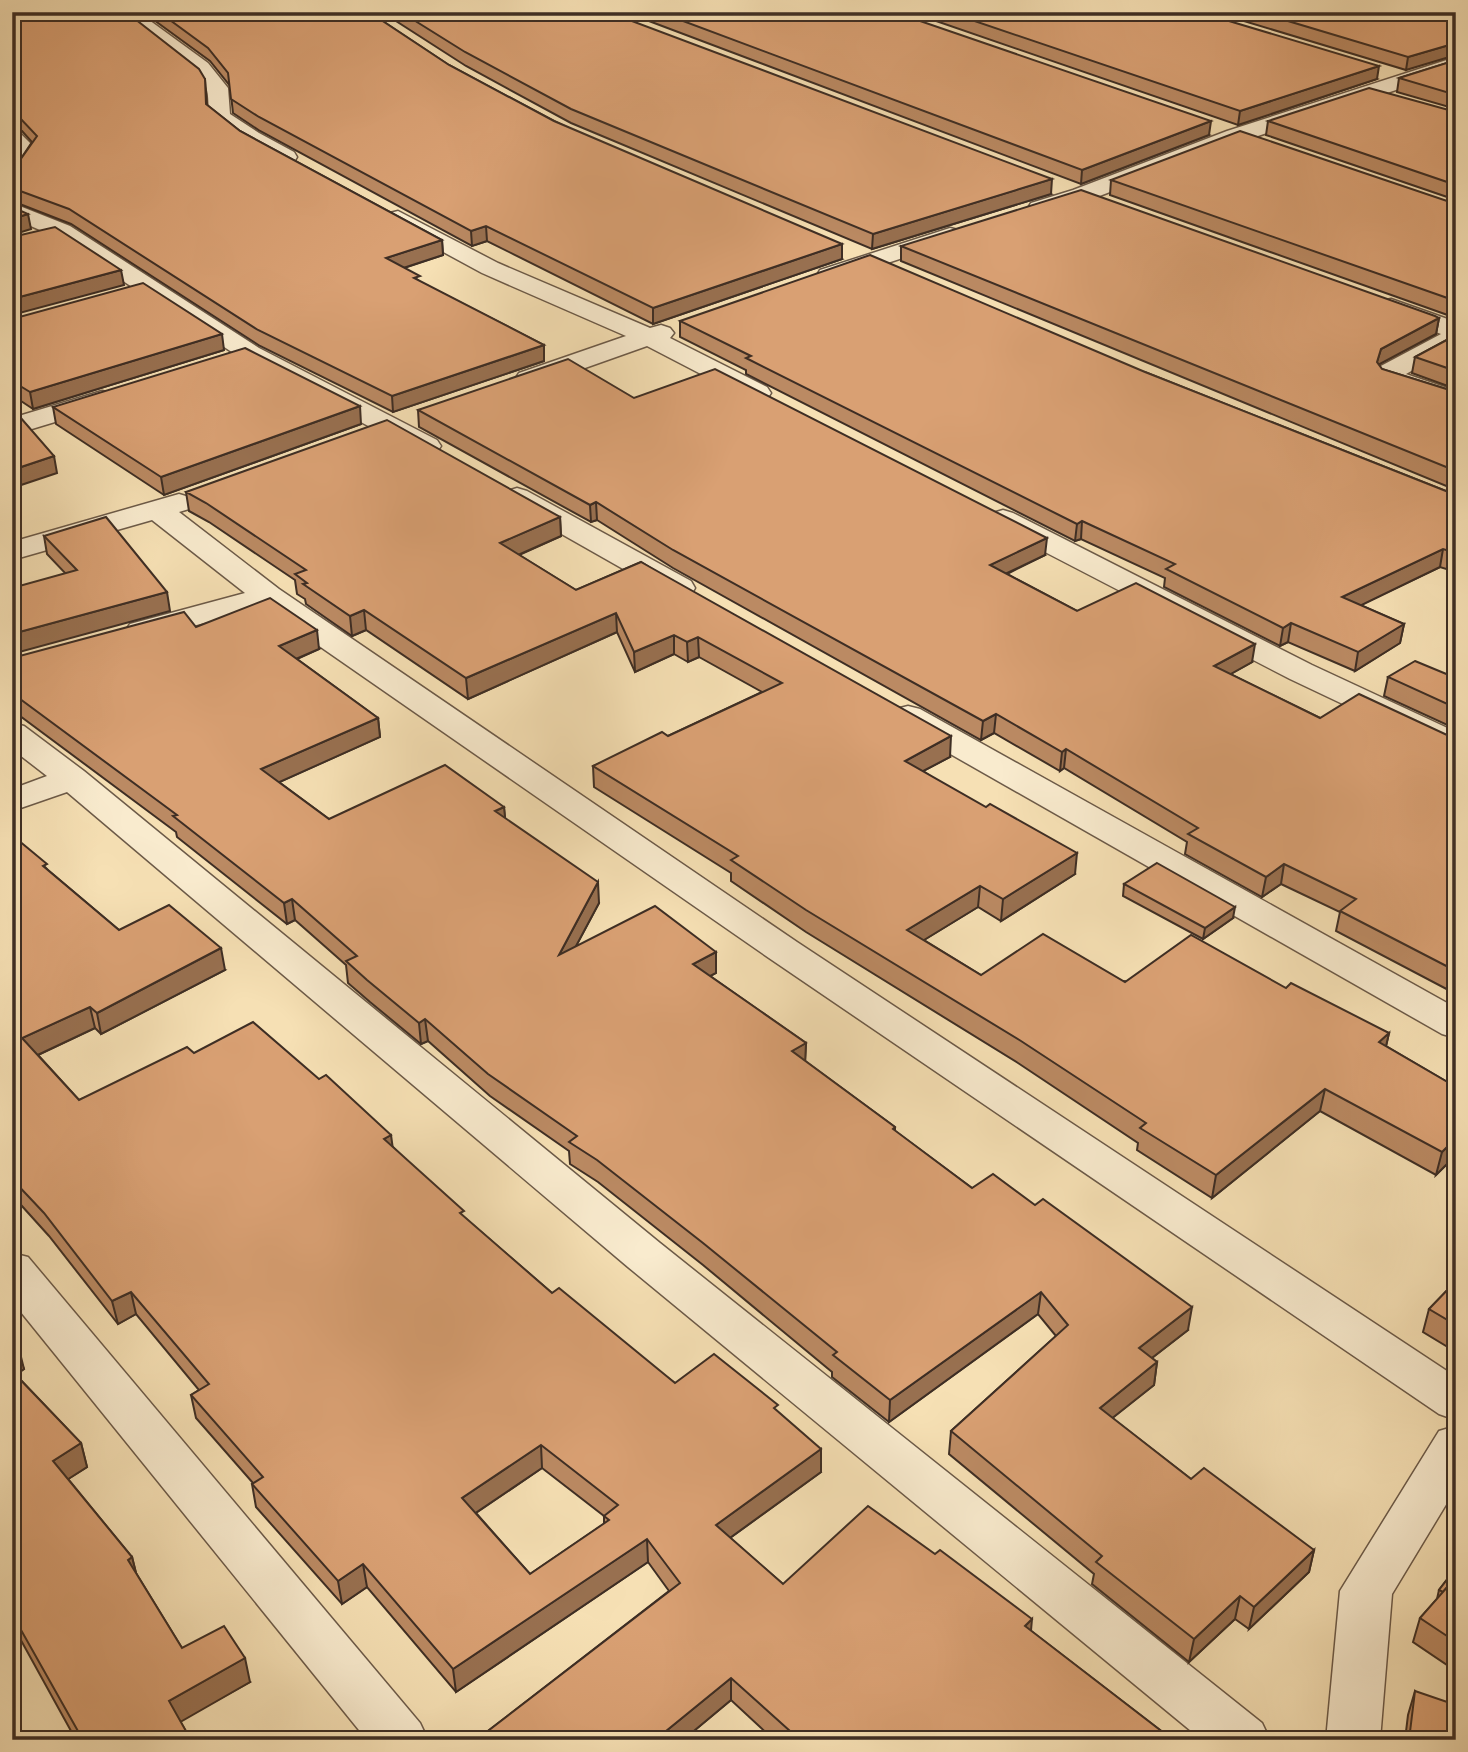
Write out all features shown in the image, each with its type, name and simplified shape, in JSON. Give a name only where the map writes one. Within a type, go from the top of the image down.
[{"type":"street","points":[[125,12],[164,38],[216,82],[220,96],[220,116],[251,138],[309,170]]},
{"type":"street","points":[[1016,215],[1081,195],[1236,136],[1369,93],[1407,92],[1456,63]]},
{"type":"street","points":[[1369,68],[1407,92]]},
{"type":"street","points":[[1209,127],[1274,149]]},
{"type":"street","points":[[12,138],[26,150],[12,170]]},
{"type":"street","points":[[1055,185],[1107,204]]},
{"type":"street","points":[[380,208],[490,268],[649,337],[784,407]]},
{"type":"street","points":[[12,210],[62,231],[136,292],[237,358],[391,426],[452,460]]},
{"type":"street","points":[[807,282],[977,227]]},
{"type":"street","points":[[25,241],[62,231]]},
{"type":"street","points":[[836,244],[911,276]]},
{"type":"street","points":[[1364,296],[1453,330],[1454,337],[1388,373],[1389,377],[1396,381],[1456,400]]},
{"type":"street","points":[[507,386],[689,323]]},
{"type":"street","points":[[12,426],[131,390]]},
{"type":"street","points":[[488,480],[706,603]]},
{"type":"street","points":[[12,551],[158,510],[197,496]]},
{"type":"street","points":[[981,508],[1301,672],[1456,745]]},
{"type":"street","points":[[158,510],[268,596],[783,950],[1456,1401]]},
{"type":"street","points":[[107,641],[268,596]]},
{"type":"street","points":[[887,705],[1456,1025]]},
{"type":"street","points":[[12,733],[72,778],[644,1255],[1243,1740]]},
{"type":"street","points":[[12,801],[72,778]]},
{"type":"street","points":[[12,1269],[401,1740]]},
{"type":"street","points":[[1353,1740],[1366,1591],[1456,1445]]},
{"type":"building","points":[[12,12],[126,12],[199,69],[205,79],[206,104],[240,131],[442,240],[386,258],[420,276],[414,278],[544,345],[392,396],[258,330],[69,209],[12,188],[12,165],[18,163],[37,136],[19,117],[12,116]]},
{"type":"building","points":[[159,12],[369,12],[449,65],[554,121],[842,244],[653,308],[486,226],[471,231],[259,117],[231,99],[228,73],[208,48]]},
{"type":"building","points":[[401,12],[608,12],[1052,179],[873,234],[571,109],[465,52]]},
{"type":"building","points":[[659,12],[894,12],[1211,121],[1082,170]]},
{"type":"building","points":[[948,12],[1199,12],[1379,66],[1240,111]]},
{"type":"building","points":[[1258,12],[1456,12],[1456,43],[1408,57]]},
{"type":"building","points":[[1456,60],[1456,95],[1399,78]]},
{"type":"building","points":[[1369,88],[1456,112],[1456,185],[1268,121]]},
{"type":"building","points":[[1240,131],[1456,204],[1456,301],[1111,180]]},
{"type":"building","points":[[1081,190],[1439,318],[1381,349],[1377,362],[1382,369],[1456,392],[1456,471],[901,246]]},
{"type":"building","points":[[12,207],[28,214],[12,219]]},
{"type":"building","points":[[55,227],[121,270],[12,299],[12,237]]},
{"type":"building","points":[[870,255],[1145,372],[1456,495],[1456,553],[1443,549],[1342,597],[1404,624],[1358,652],[1291,623],[1283,628],[1166,569],[1175,564],[1082,521],[1077,524],[746,358],[751,356],[680,321]]},
{"type":"building","points":[[143,283],[222,334],[30,392],[12,381],[12,319]]},
{"type":"building","points":[[1456,335],[1456,371],[1415,357]]},
{"type":"building","points":[[245,348],[360,406],[161,477],[53,407]]},
{"type":"building","points":[[568,359],[634,398],[715,369],[1047,538],[990,565],[1077,611],[1136,583],[1255,644],[1214,666],[1320,718],[1359,694],[1456,737],[1456,971],[1340,911],[1356,899],[1284,864],[1266,877],[1188,834],[1198,828],[1066,749],[1062,752],[996,714],[983,721],[673,550],[596,502],[590,505],[418,410]]},
{"type":"building","points":[[20,417],[54,456],[12,470],[12,419]]},
{"type":"building","points":[[387,420],[560,517],[500,543],[576,590],[641,562],[951,736],[905,761],[986,807],[990,804],[1077,853],[1003,899],[980,886],[907,930],[981,975],[1043,934],[1125,982],[1191,935],[1286,988],[1291,983],[1389,1033],[1379,1042],[1456,1087],[1456,1138],[1442,1152],[1325,1089],[1216,1175],[1140,1128],[1146,1123],[1021,1041],[806,910],[731,860],[738,856],[593,766],[662,732],[668,736],[782,683],[698,637],[687,642],[674,635],[634,652],[616,613],[466,678],[364,610],[350,616],[303,584],[307,583],[295,574],[306,570],[186,492]]},
{"type":"building","points":[[106,517],[167,592],[12,634],[12,588],[77,570],[44,536]]},
{"type":"building","points":[[270,598],[317,630],[279,646],[378,718],[261,769],[329,819],[445,765],[504,807],[495,811],[598,882],[559,955],[655,906],[716,952],[693,964],[806,1043],[792,1051],[972,1188],[993,1174],[1035,1205],[1043,1199],[1192,1307],[1139,1348],[1157,1362],[1100,1408],[1191,1479],[1204,1468],[1314,1550],[1254,1607],[1240,1596],[1194,1639],[1096,1562],[1102,1556],[951,1431],[1068,1325],[1041,1292],[890,1400],[833,1355],[837,1352],[703,1243],[597,1160],[569,1142],[577,1136],[488,1074],[425,1019],[419,1023],[367,980],[346,961],[357,956],[292,899],[284,903],[173,816],[177,815],[12,693],[12,658],[184,612],[196,627]]},
{"type":"building","points":[[1415,661],[1456,678],[1456,708],[1388,677]]},
{"type":"building","points":[[12,835],[47,864],[43,866],[119,930],[169,905],[221,948],[97,1013],[90,1007],[22,1038],[79,1100],[187,1047],[194,1053],[253,1022],[319,1079],[326,1075],[391,1135],[384,1139],[464,1211],[460,1213],[552,1293],[559,1288],[675,1383],[714,1354],[778,1405],[774,1408],[821,1449],[716,1525],[783,1584],[868,1506],[935,1554],[940,1550],[1032,1619],[1025,1626],[1173,1740],[800,1740],[731,1678],[655,1740],[490,1740],[484,1734],[680,1583],[647,1539],[453,1669],[363,1564],[338,1581],[252,1484],[263,1477],[191,1395],[209,1384],[131,1292],[112,1301],[44,1213],[12,1179]],"holes":[[[541,1445],[618,1505],[604,1516],[609,1520],[530,1574],[462,1498]]]},
{"type":"building","points":[[1157,863],[1235,907],[1205,928],[1124,884]]},
{"type":"building","points":[[1456,1281],[1456,1325],[1429,1309]]},
{"type":"building","points":[[12,1371],[81,1443],[53,1461],[132,1557],[128,1560],[182,1648],[224,1626],[245,1658],[169,1701],[191,1740],[83,1740],[12,1614]]},
{"type":"building","points":[[1456,1568],[1456,1589],[1449,1585],[1443,1592],[1439,1590]]},
{"type":"building","points":[[1449,1585],[1456,1589],[1456,1642],[1420,1618]]},
{"type":"building","points":[[1415,1691],[1456,1705],[1456,1740],[1409,1740]]}]
